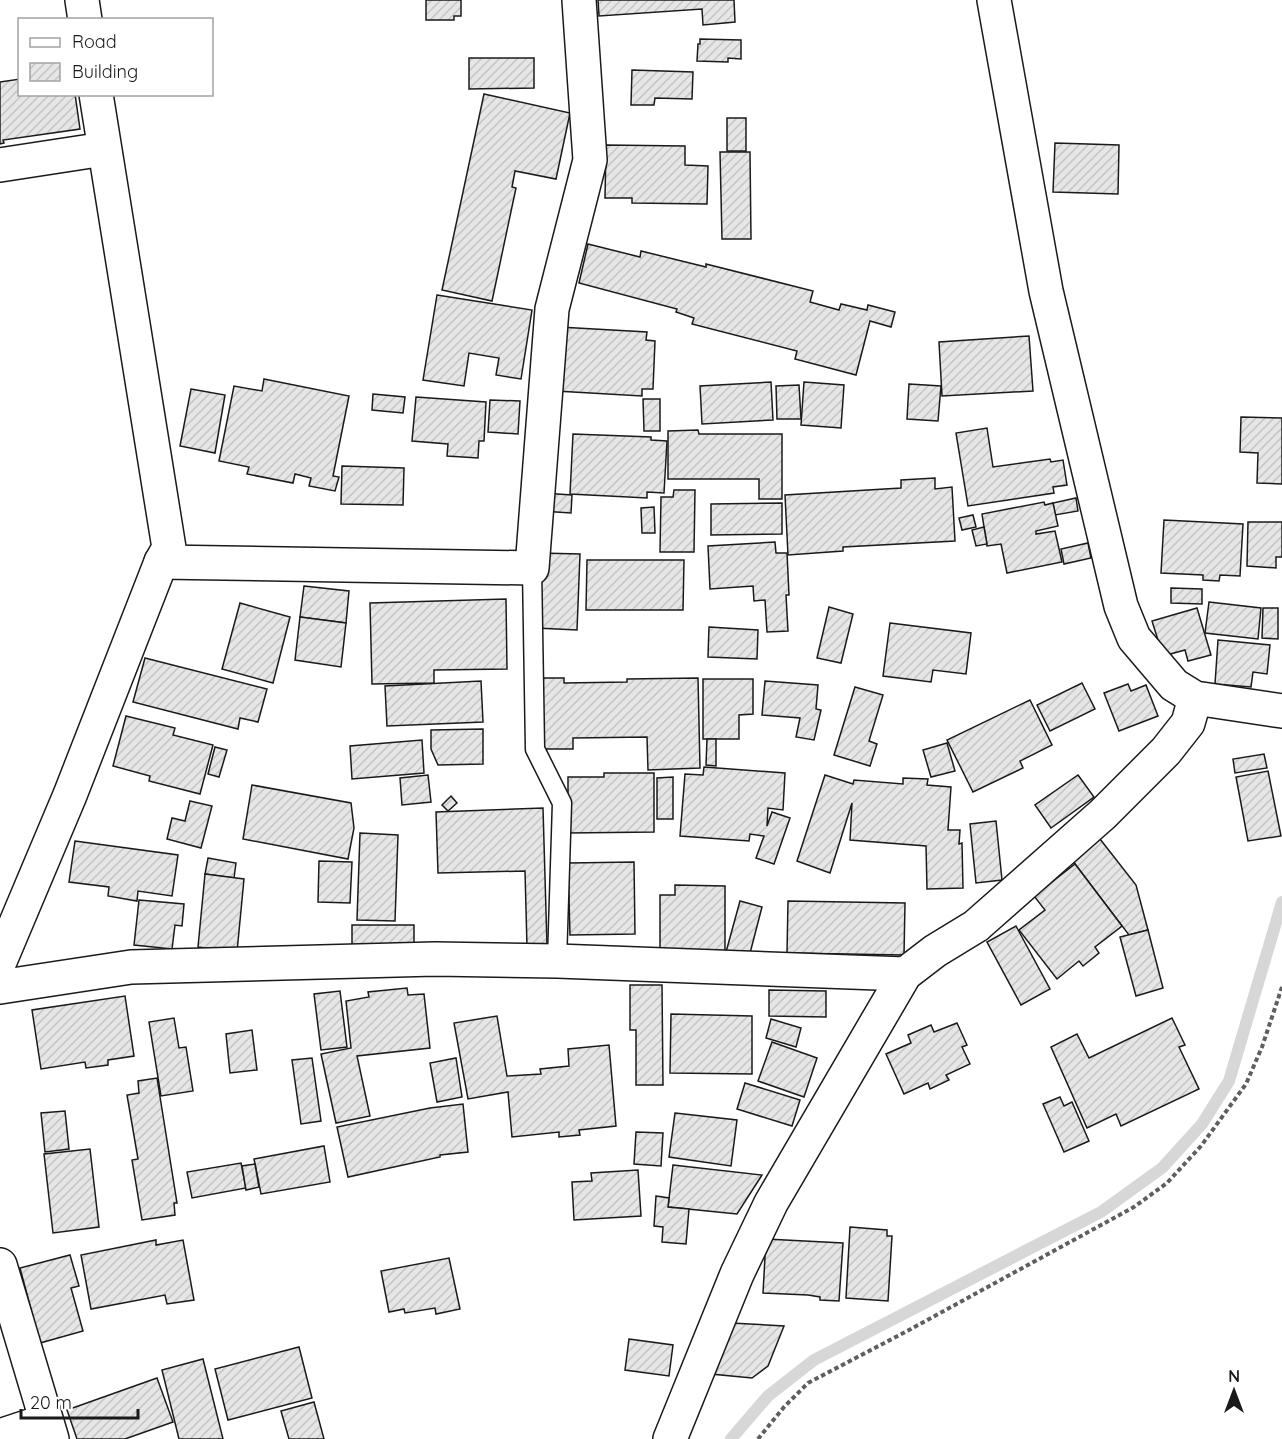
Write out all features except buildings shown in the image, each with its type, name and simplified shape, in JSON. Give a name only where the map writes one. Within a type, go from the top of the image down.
[{"type":"street","points":[[82,0],[85,18]]},
{"type":"street","points":[[161,562],[532,568],[552,309],[590,160],[579,0]]},
{"type":"street","points":[[994,0],[1046,291],[1121,606],[1134,638],[1151,661],[1174,685],[1195,698],[1282,711]]},
{"type":"street","points":[[0,962],[70,795],[161,562],[169,548],[96,96]]},
{"type":"street","points":[[0,165],[104,149]]},
{"type":"street","points":[[670,1439],[737,1274],[771,1203],[905,974],[935,951],[976,926],[1103,814],[1166,751],[1188,723],[1195,698]]},
{"type":"street","points":[[0,987],[131,967],[435,959],[557,961],[905,974]]},
{"type":"street","points":[[0,1264],[48,1430],[0,1436]]},
{"type":"lane","points":[[532,568],[535,750],[562,803],[557,961]]},
{"type":"path","points":[[758,1439],[784,1407],[808,1383],[1124,1213],[1167,1183],[1201,1146],[1246,1084],[1262,1047],[1282,987]]},
{"type":"waterway","points":[[731,1439],[768,1396],[814,1360],[1101,1212],[1162,1168],[1202,1124],[1229,1081],[1282,902]]}]
